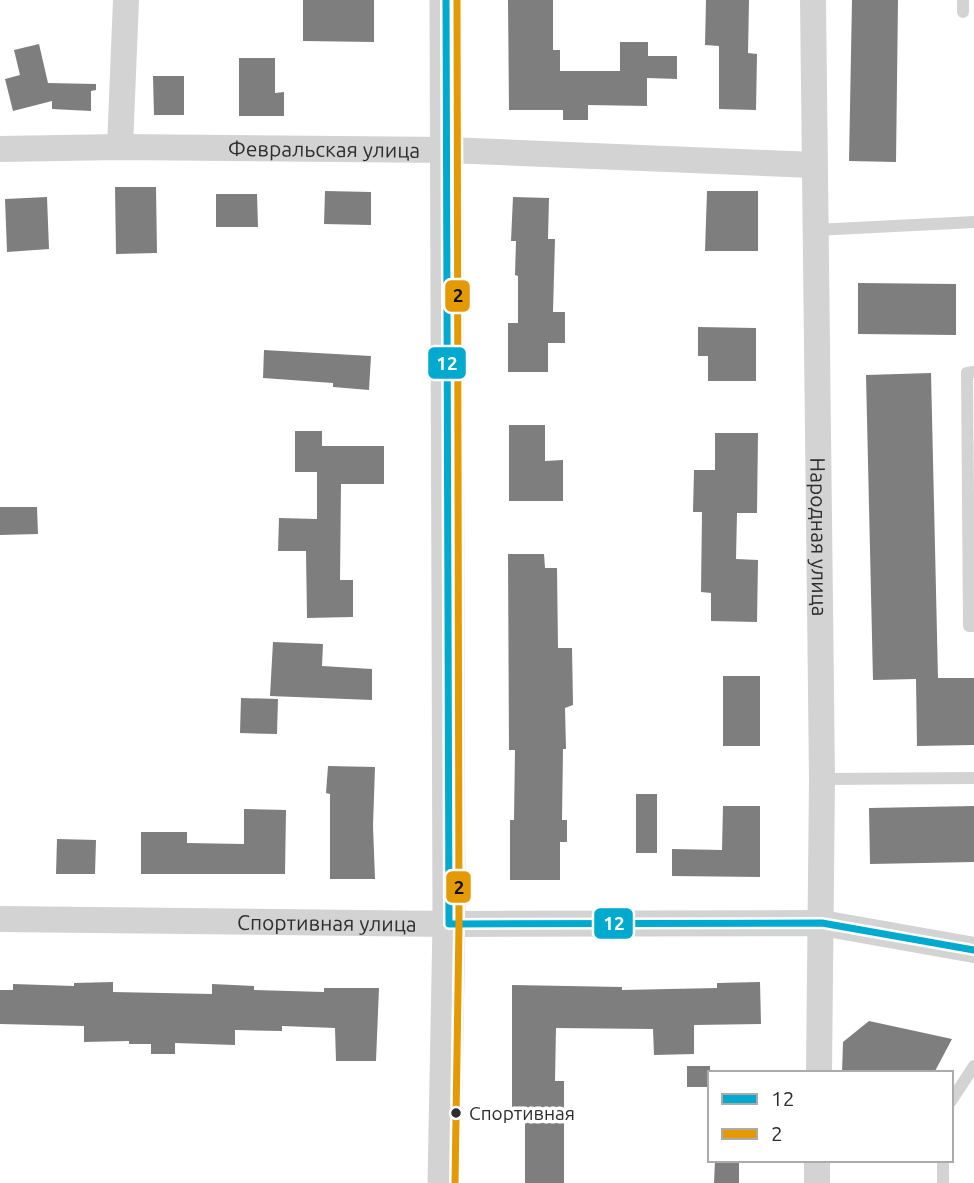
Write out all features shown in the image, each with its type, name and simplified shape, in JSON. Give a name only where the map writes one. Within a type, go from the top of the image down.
[{"type":"street","points":[[120,147],[125,0]]},
{"type":"street","points":[[444,1183],[449,924],[446,0]]},
{"type":"street","name":"Народная улица","points":[[813,0],[822,779],[819,1071]]},
{"type":"street","name":"Февральская улица","points":[[0,149],[120,147],[447,150],[814,164]]},
{"type":"street","name":"Спортивная улица","points":[[0,919],[449,924],[822,923],[974,950]]},
{"type":"street","points":[[817,1162],[817,1183]]},
{"type":"lane","points":[[816,230],[974,222]]},
{"type":"lane","points":[[974,372],[967,373],[967,386],[969,626],[974,626]]},
{"type":"lane","points":[[822,779],[974,778]]},
{"type":"lane","points":[[953,1098],[974,1066]]},
{"type":"lane","points":[[943,1162],[943,1183]]},
{"type":"building","points":[[303,0],[374,0],[374,42],[303,41]]},
{"type":"building","points":[[508,0],[553,0],[553,50],[560,50],[560,71],[620,71],[620,42],[648,42],[648,56],[677,56],[677,79],[647,78],[647,106],[588,105],[588,120],[563,120],[563,110],[509,110]]},
{"type":"building","points":[[706,0],[749,0],[748,53],[757,54],[756,110],[719,109],[719,46],[705,45]]},
{"type":"building","points":[[852,0],[898,0],[896,162],[849,161]]},
{"type":"building","points":[[39,44],[48,83],[96,84],[96,90],[91,91],[91,111],[52,109],[52,101],[13,111],[5,79],[20,75],[14,50]]},
{"type":"building","points":[[239,58],[275,58],[275,93],[284,92],[284,116],[239,116]]},
{"type":"building","points":[[153,76],[184,76],[184,115],[154,115]]},
{"type":"building","points":[[115,187],[156,187],[157,253],[116,254]]},
{"type":"building","points":[[325,191],[371,192],[371,225],[324,224]]},
{"type":"building","points":[[707,191],[758,191],[758,251],[705,251]]},
{"type":"building","points":[[216,194],[257,194],[258,227],[216,227]]},
{"type":"building","points":[[47,197],[49,249],[7,252],[5,199]]},
{"type":"building","points":[[513,197],[549,198],[548,239],[555,239],[553,312],[565,312],[565,343],[548,343],[548,372],[508,372],[508,323],[518,323],[516,241],[511,241]]},
{"type":"building","points":[[858,283],[956,284],[956,335],[858,334]]},
{"type":"building","points":[[698,327],[756,328],[756,381],[708,381],[708,356],[698,356]]},
{"type":"building","points":[[264,350],[371,356],[369,390],[333,387],[333,383],[263,378]]},
{"type":"building","points":[[931,373],[938,678],[974,678],[974,745],[917,746],[916,679],[873,680],[866,375]]},
{"type":"building","points":[[509,425],[545,425],[545,461],[563,460],[563,501],[509,501]]},
{"type":"building","points":[[295,431],[322,431],[322,446],[384,446],[384,484],[341,484],[340,580],[353,580],[353,617],[307,618],[306,551],[278,551],[279,518],[317,519],[317,472],[295,472]]},
{"type":"building","points":[[715,433],[758,433],[757,513],[737,513],[736,559],[758,560],[757,622],[711,621],[711,593],[701,592],[702,512],[693,512],[694,470],[715,470]]},
{"type":"building","points":[[0,507],[37,507],[38,534],[0,535]]},
{"type":"building","points":[[508,554],[544,554],[545,568],[557,568],[558,648],[572,648],[573,705],[565,708],[566,749],[563,749],[562,820],[567,820],[567,842],[560,842],[560,880],[510,880],[510,820],[514,820],[515,750],[509,750]]},
{"type":"building","points":[[273,642],[323,644],[322,666],[372,669],[372,700],[270,696]]},
{"type":"building","points":[[723,676],[760,676],[760,746],[723,746]]},
{"type":"building","points":[[241,698],[278,699],[277,734],[240,733]]},
{"type":"building","points":[[328,766],[375,767],[375,879],[330,879],[330,794],[326,793]]},
{"type":"building","points":[[636,794],[657,794],[657,853],[636,853]]},
{"type":"building","points":[[723,806],[760,806],[760,877],[672,876],[672,849],[722,850]]},
{"type":"building","points":[[974,806],[974,862],[870,864],[869,808]]},
{"type":"building","points":[[244,809],[286,810],[285,874],[141,874],[141,832],[187,832],[187,843],[244,844]]},
{"type":"building","points":[[57,839],[96,840],[95,874],[56,874]]},
{"type":"building","points":[[113,982],[113,992],[212,994],[212,984],[254,986],[254,990],[324,992],[324,988],[379,988],[376,1061],[336,1061],[335,1028],[282,1026],[282,1031],[235,1030],[235,1045],[175,1043],[175,1054],[151,1054],[151,1044],[129,1044],[129,1041],[84,1042],[84,1026],[0,1024],[0,990],[13,990],[13,984],[74,986],[74,983]]},
{"type":"building","points":[[760,982],[761,1024],[694,1025],[694,1054],[654,1055],[653,1029],[556,1028],[555,1081],[564,1081],[564,1183],[525,1183],[525,1111],[512,1111],[512,985],[622,987],[622,990],[717,988],[717,983]]},
{"type":"building","points":[[869,1021],[952,1039],[935,1071],[842,1071],[843,1042]]},
{"type":"building","points":[[687,1066],[710,1066],[708,1087],[687,1087]]},
{"type":"building","points":[[715,1162],[739,1162],[739,1183],[714,1183]]},
{"type":"transit line","name":"12","points":[[446,0],[449,924],[822,923],[974,950]]},
{"type":"transit line","name":"2","points":[[455,1183],[459,924],[457,0]]},
{"type":"place","name":"Спортивная","points":[[456,1113]]}]
